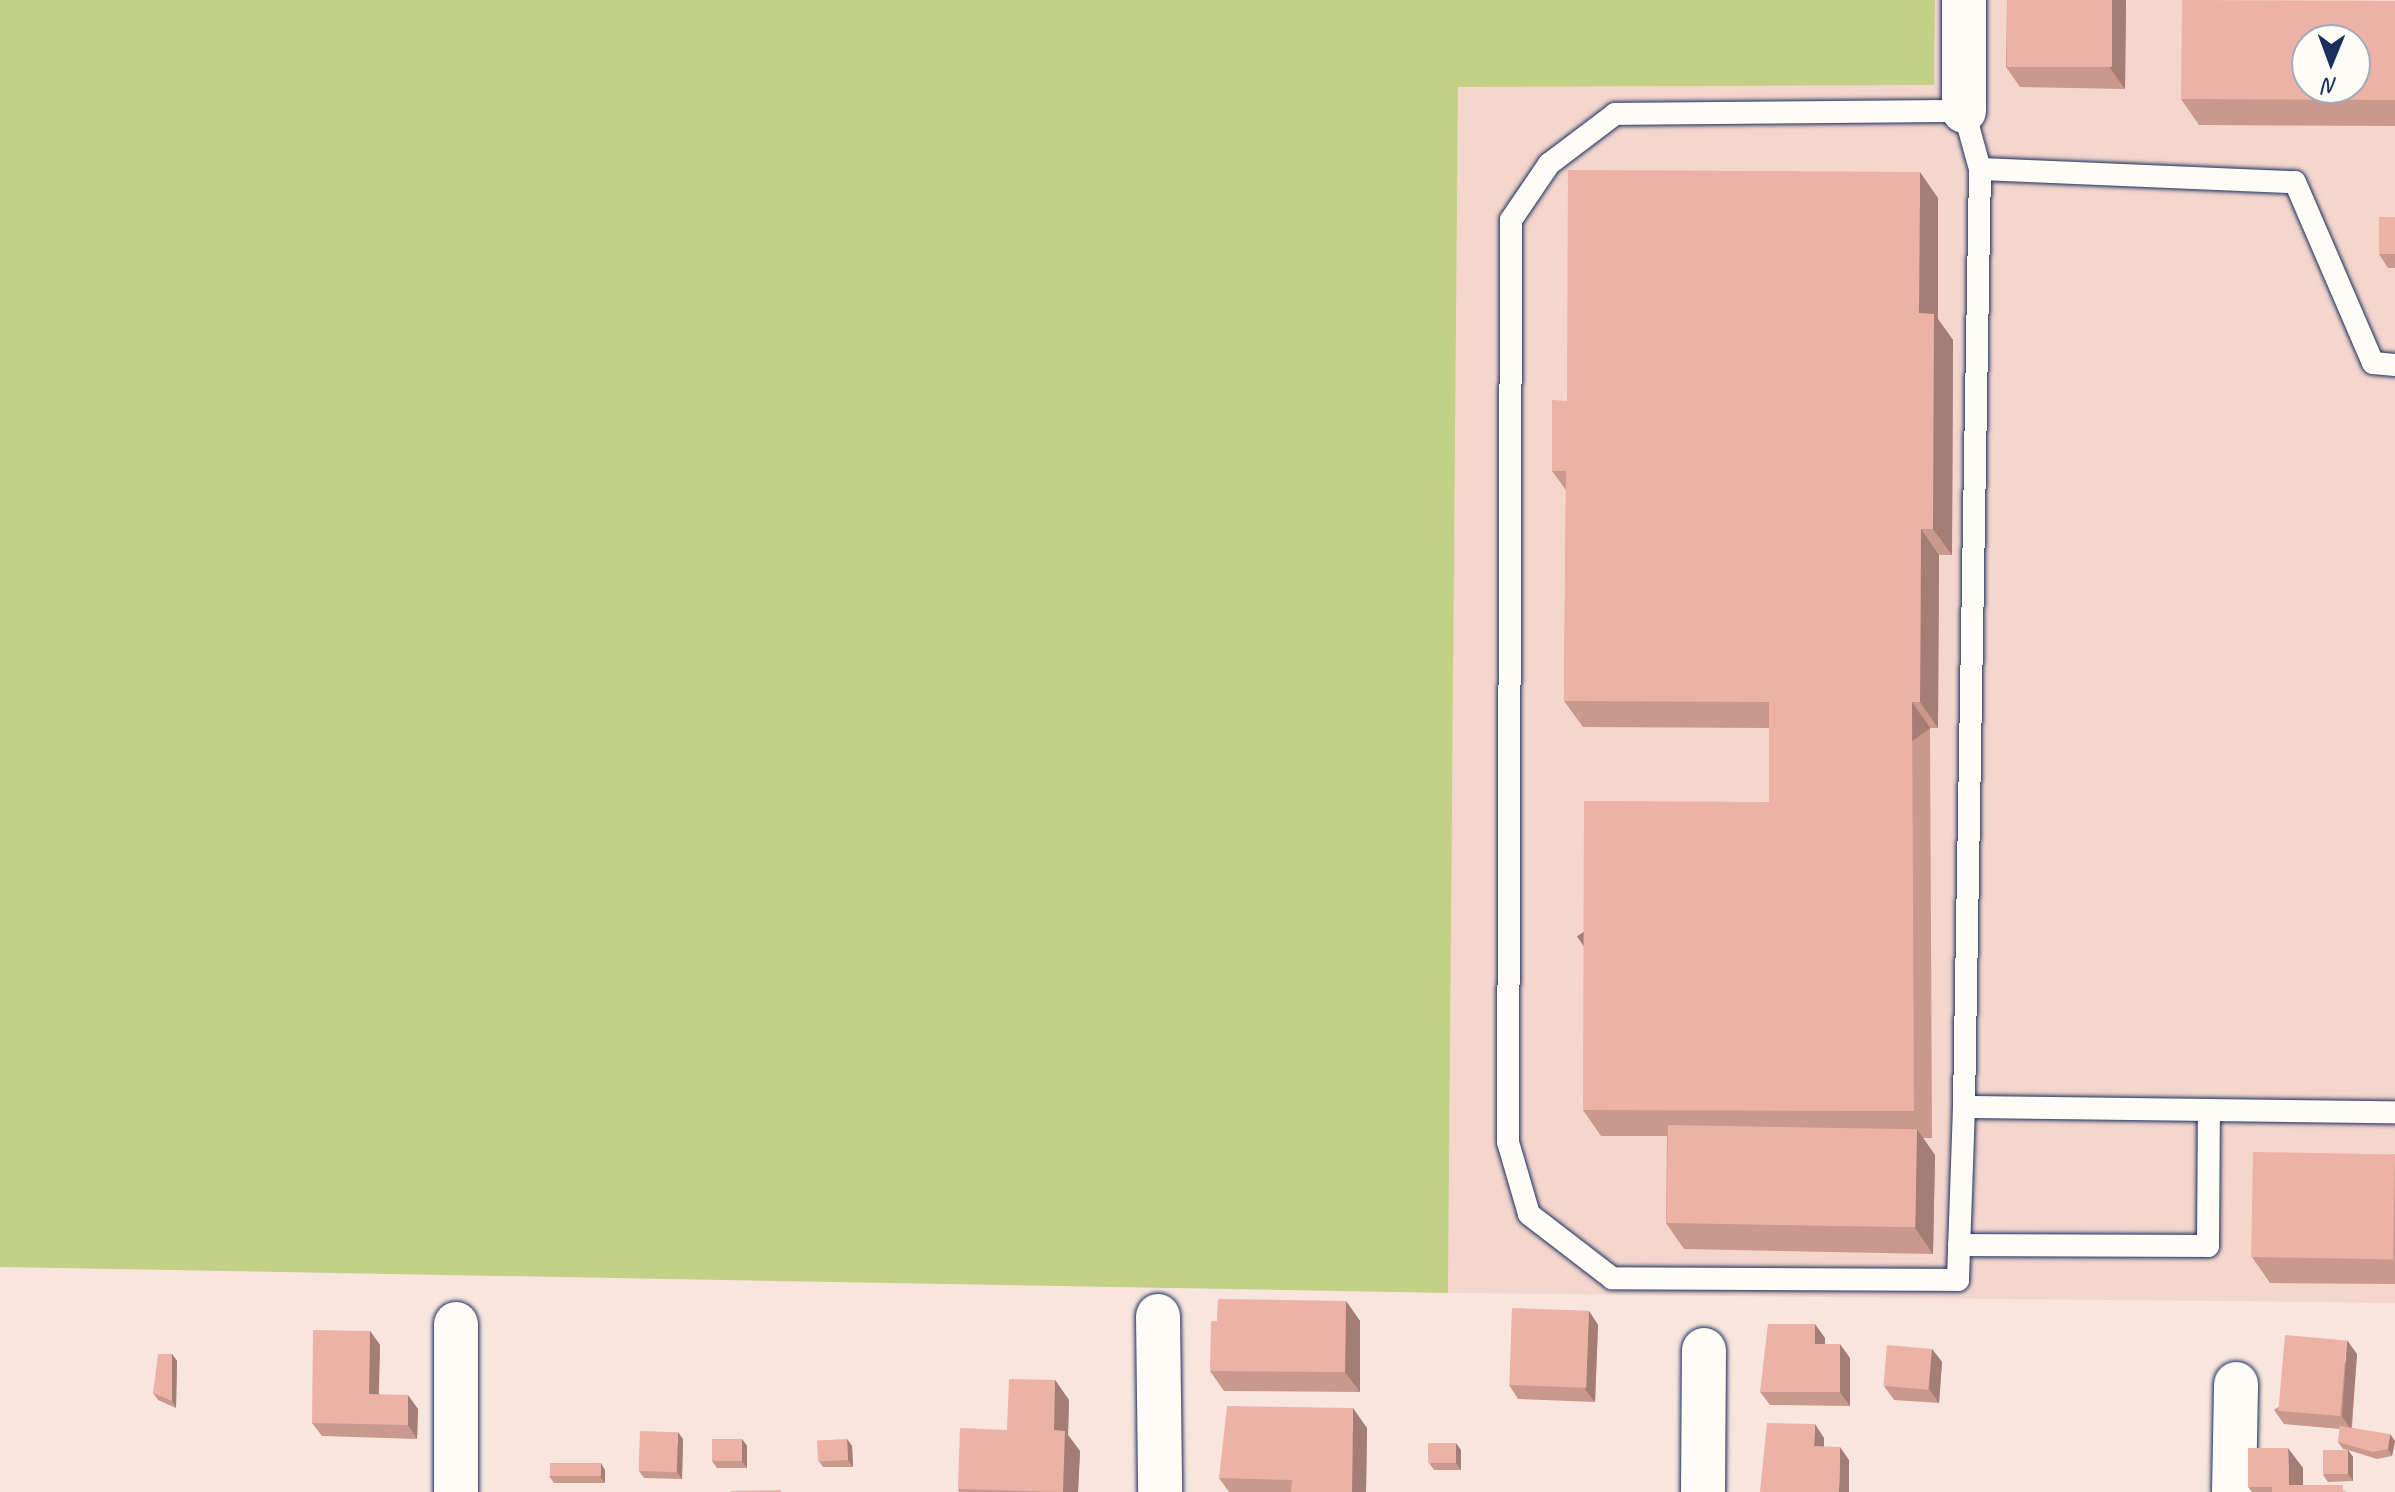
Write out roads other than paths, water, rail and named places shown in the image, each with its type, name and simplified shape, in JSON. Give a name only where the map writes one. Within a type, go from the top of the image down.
[{"type":"street","points":[[1964,0],[1964,111]]},
{"type":"street","points":[[1158,1316],[1160,1492]]},
{"type":"street","points":[[456,1324],[456,1492]]},
{"type":"street","points":[[1703,1492],[1704,1350]]},
{"type":"street","points":[[2234,1492],[2236,1384]]},
{"type":"lane","points":[[1964,111],[1980,169],[1964,1107],[1958,1280],[1612,1278],[1529,1214],[1508,1142],[1511,220],[1549,164],[1615,114],[1964,111]]},
{"type":"lane","points":[[1980,169],[2295,182],[2373,363],[2395,365]]},
{"type":"lane","points":[[1964,1107],[2395,1112]]},
{"type":"lane","points":[[1959,1245],[2208,1246],[2209,1110]]}]
